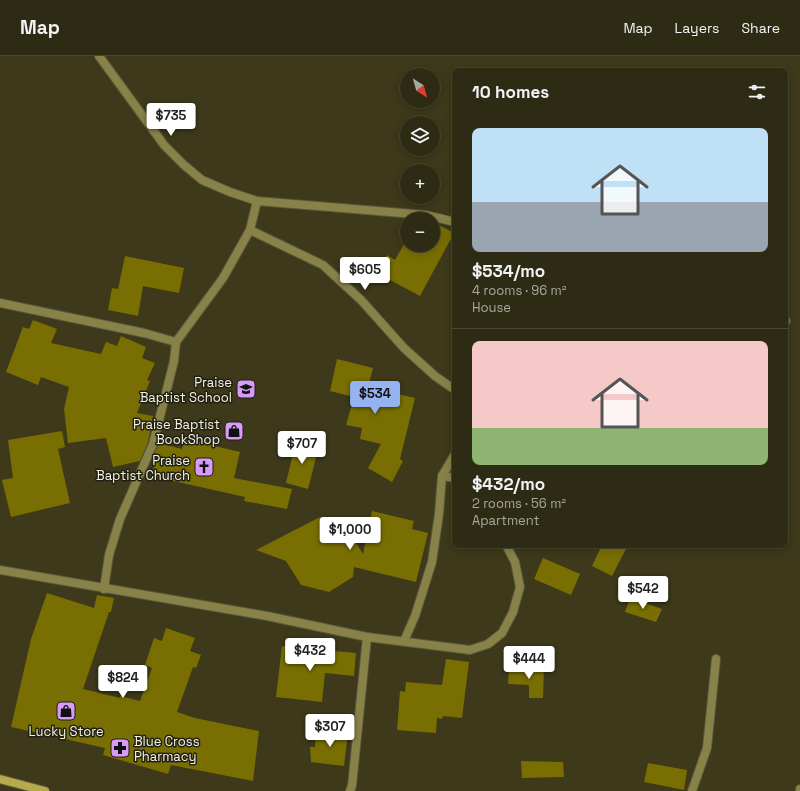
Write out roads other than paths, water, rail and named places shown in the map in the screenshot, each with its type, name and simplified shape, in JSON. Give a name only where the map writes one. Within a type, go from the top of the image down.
[{"type":"main road","points":[[0,779],[45,791]]},
{"type":"street","points":[[98,56],[164,144],[184,165],[202,180],[230,192],[257,201],[426,215],[452,221]]},
{"type":"street","points":[[104,589],[109,555],[120,519],[153,444],[174,361],[176,342],[223,278],[250,230],[257,201]]},
{"type":"street","points":[[250,230],[323,265],[361,300],[404,348],[435,376],[452,388]]},
{"type":"street","points":[[0,303],[144,333],[176,342]]},
{"type":"street","points":[[404,641],[416,616],[432,562],[439,514],[442,476],[452,459]]},
{"type":"street","points":[[442,476],[452,478]]},
{"type":"street","points":[[0,570],[267,616],[367,637],[470,650],[488,644],[502,633],[513,612],[520,587],[514,562],[507,548]]},
{"type":"street","points":[[350,791],[352,786],[367,637]]},
{"type":"street","points":[[692,791],[706,748],[716,659]]},
{"type":"place","name":"Praise Baptist School","points":[[246,389]]},
{"type":"place","name":"Praise Baptist BookShop","points":[[234,431]]},
{"type":"place","name":"Praise Baptist Church","points":[[204,467]]},
{"type":"place","name":"Lucky Store","points":[[66,711]]},
{"type":"place","name":"Blue Cross Pharmacy","points":[[120,748]]}]
